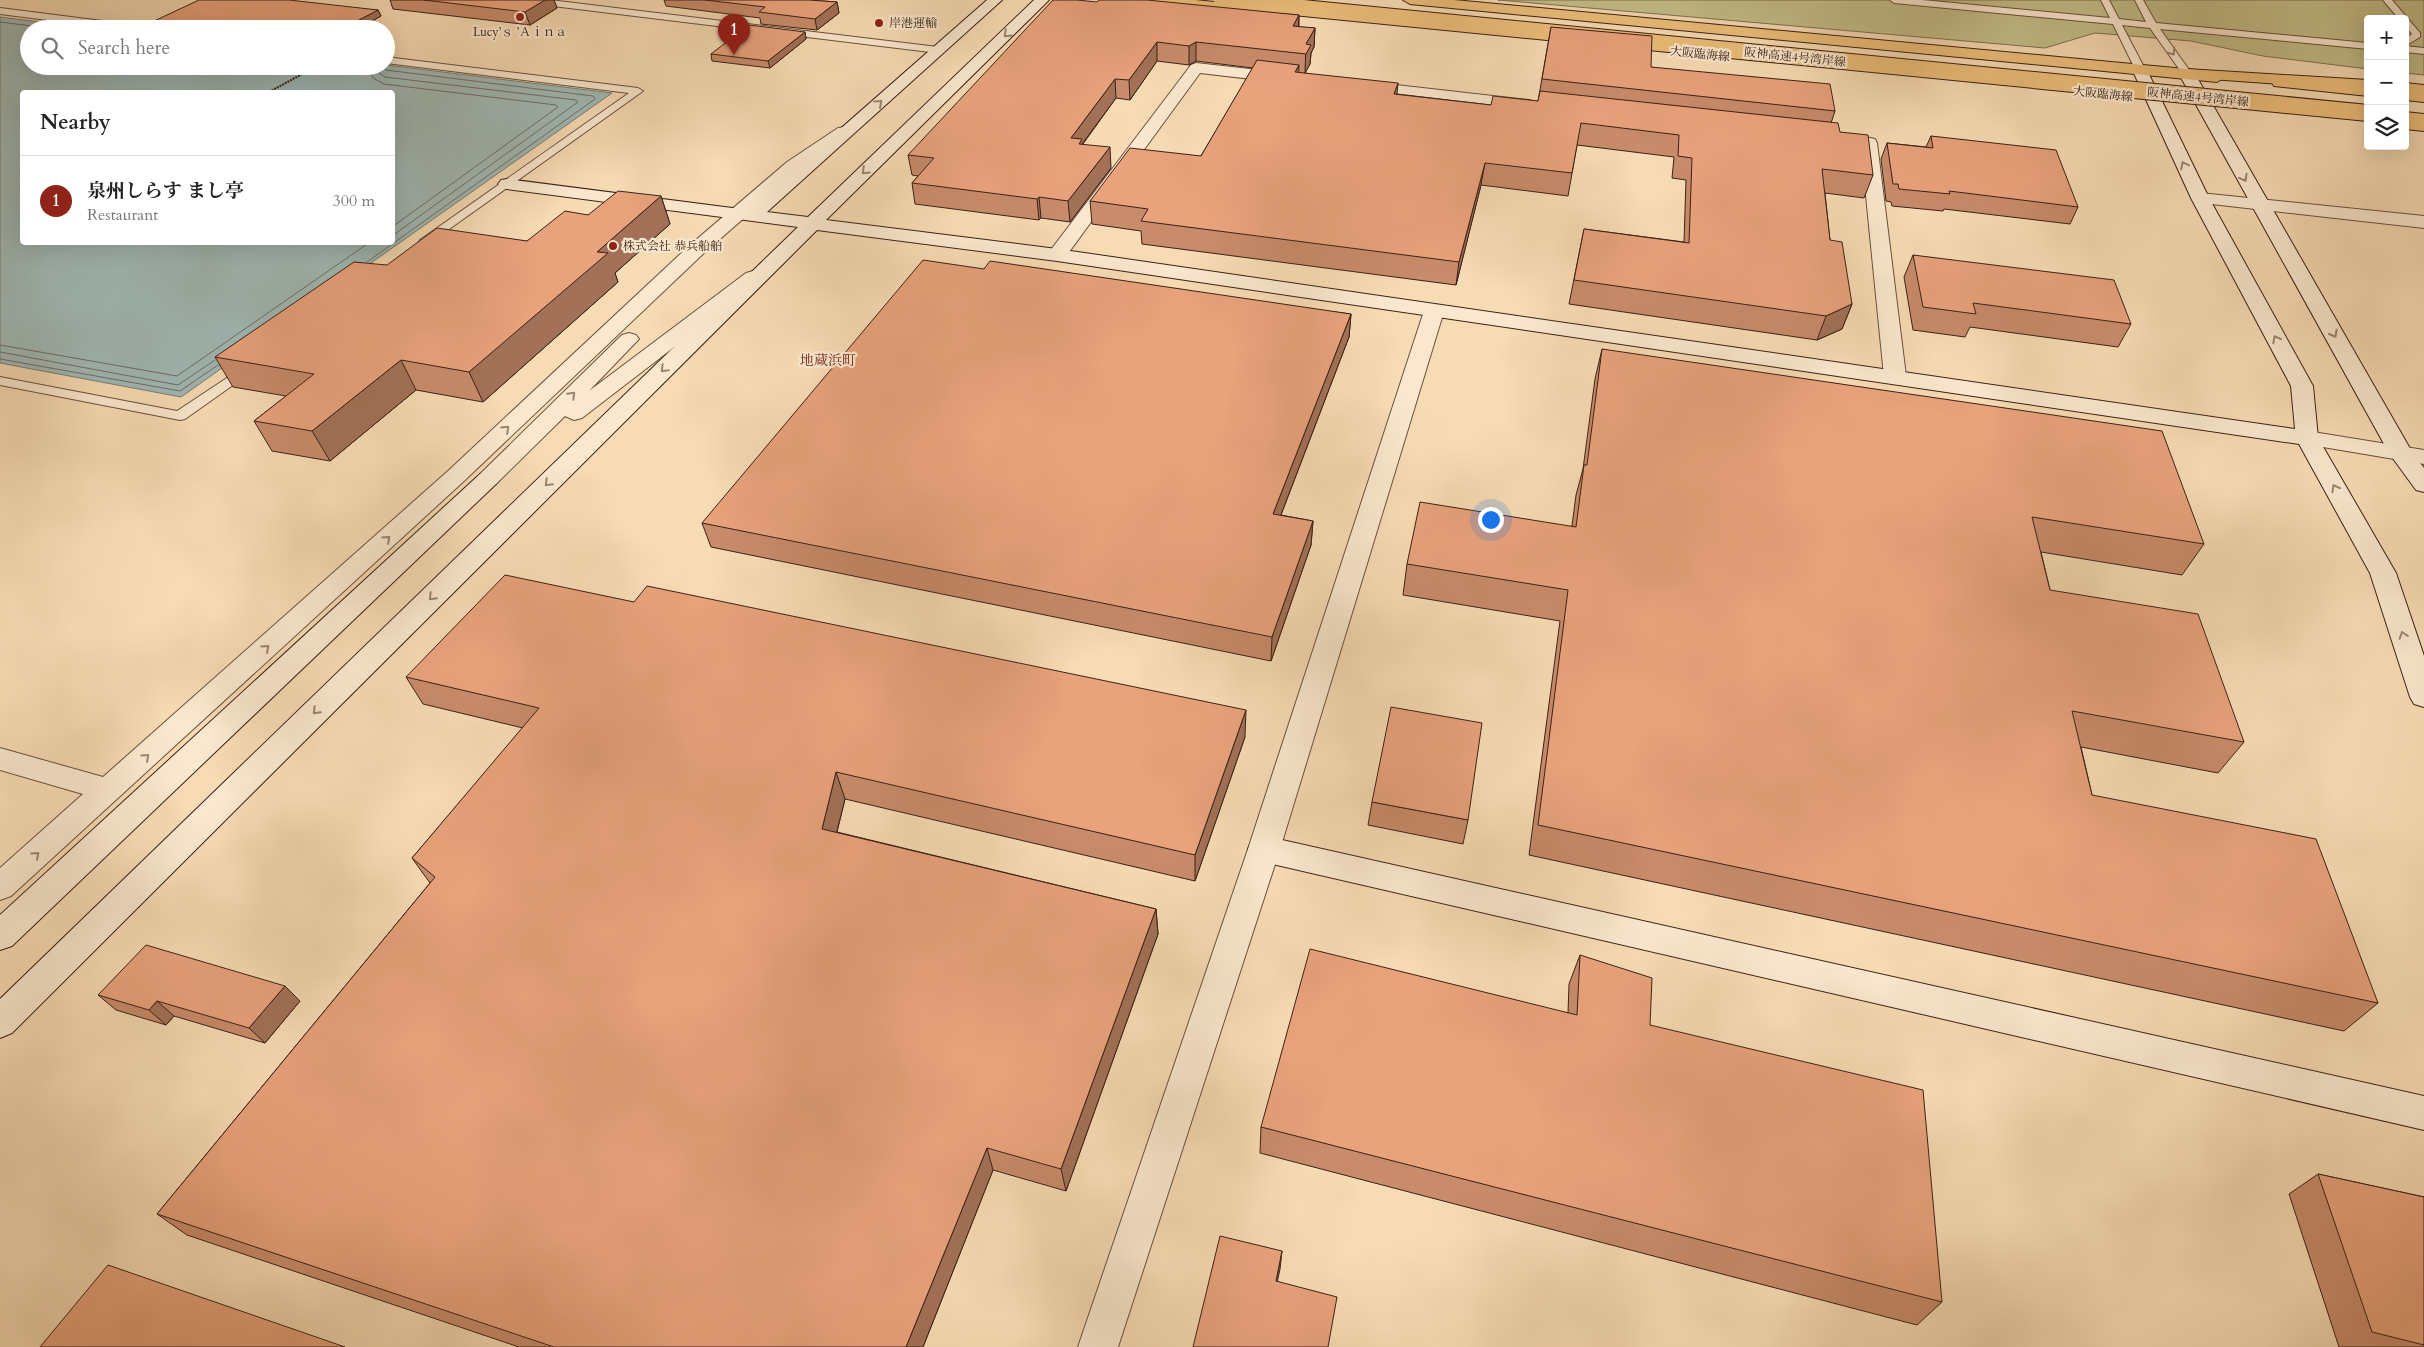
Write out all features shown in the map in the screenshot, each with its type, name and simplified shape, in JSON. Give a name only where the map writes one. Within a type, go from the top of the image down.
[{"type":"main road","name":"大阪臨海線","points":[[1151,0],[2364,120]]},
{"type":"main road","name":"阪神高速4号湾岸線","points":[[1222,0],[2364,114]]},
{"type":"main road","name":"阪神高速4号湾岸線","points":[[1354,0],[2364,99]]},
{"type":"main road","name":"大阪臨海線","points":[[1410,0],[2364,91]]},
{"type":"main road","points":[[2187,74],[2364,85]]},
{"type":"main road","points":[[2409,88],[2424,90]]},
{"type":"main road","points":[[2409,95],[2424,97]]},
{"type":"main road","points":[[2409,103],[2424,105]]},
{"type":"main road","points":[[2409,117],[2424,119]]},
{"type":"main road","points":[[2409,124],[2424,126]]},
{"type":"street","points":[[0,936],[488,479],[793,166],[854,126],[996,0]]},
{"type":"street","points":[[0,1022],[811,224],[1042,0]]},
{"type":"street","points":[[1056,255],[1196,68],[1305,80]]},
{"type":"street","points":[[2140,69],[2200,198],[2302,386],[2307,438],[2383,573],[2424,697]]},
{"type":"street","points":[[2187,74],[2401,453],[2424,485]]},
{"type":"street","points":[[1344,84],[1542,106]]},
{"type":"street","points":[[1849,140],[1869,143],[1895,376]]},
{"type":"street","points":[[507,184],[1056,255],[1895,376],[2424,457]]},
{"type":"street","points":[[2200,198],[2424,222]]},
{"type":"street","points":[[0,888],[456,476],[690,256],[744,216]]},
{"type":"street","points":[[488,479],[774,261]]},
{"type":"street","points":[[1098,1347],[1264,849],[1434,310]]},
{"type":"street","points":[[0,759],[109,790]]},
{"type":"street","points":[[1264,849],[2424,1113]]},
{"type":"lane","points":[[528,0],[938,50]]},
{"type":"lane","points":[[1894,0],[2364,46]]},
{"type":"lane","points":[[2105,0],[2140,69]]},
{"type":"lane","points":[[2138,0],[2152,24],[2187,74]]},
{"type":"lane","points":[[2386,0],[2400,15]]},
{"type":"lane","points":[[2097,8],[2110,9]]},
{"type":"lane","points":[[0,11],[71,20]]},
{"type":"lane","points":[[2409,25],[2417,35],[2409,40]]},
{"type":"lane","points":[[2409,49],[2424,51]]},
{"type":"lane","points":[[395,61],[638,91],[411,252]]},
{"type":"lane","points":[[0,381],[180,416],[260,359]]},
{"type":"path","points":[[272,90],[300,75]]},
{"type":"shaded area","points":[[1498,0],[2424,0],[2424,75],[2409,73],[2409,15],[2364,15],[2364,69],[2263,56],[2191,41],[2095,33],[2045,48]]},
{"type":"water","points":[[0,17],[24,20],[20,20],[20,75],[395,75],[395,66],[612,93],[181,397],[0,363]]},
{"type":"building","points":[[199,0],[289,0],[378,10],[359,20],[156,20]]},
{"type":"building","points":[[424,0],[545,0],[525,12]]},
{"type":"building","points":[[705,0],[809,0],[837,2],[815,19],[759,12],[765,7]]},
{"type":"building","points":[[1053,0],[1097,2],[1099,0],[1147,0],[1299,15],[1293,26],[1315,28],[1306,44],[1311,45],[1306,54],[1196,42],[1189,46],[1157,42],[1129,80],[1115,79],[1071,138],[1082,139],[1079,144],[1110,147],[1068,201],[1039,197],[1037,199],[912,183],[934,158],[908,155]]},
{"type":"building","points":[[749,25],[805,32],[768,61],[711,54]]},
{"type":"building","points":[[1551,27],[1652,36],[1651,67],[1830,84],[1835,111],[1542,79]]},
{"type":"building","points":[[1257,60],[1299,65],[1295,72],[1398,83],[1394,94],[1491,105],[1493,96],[1538,101],[1540,91],[1838,123],[1840,132],[1868,135],[1873,175],[1822,169],[1830,240],[1842,242],[1852,304],[1826,316],[1574,280],[1584,229],[1689,243],[1692,158],[1678,156],[1679,135],[1581,123],[1572,173],[1485,163],[1459,262],[1141,221],[1148,209],[1090,201],[1130,148],[1201,156]]},
{"type":"building","points":[[1931,136],[2056,150],[2078,207],[1949,191],[1950,194],[1899,189],[1898,184],[1893,184],[1887,143],[1933,148]]},
{"type":"building","points":[[618,191],[661,196],[597,252],[608,253],[469,372],[401,360],[312,431],[254,421],[314,374],[215,357],[354,262],[387,265],[437,228],[527,241],[565,211],[588,215]]},
{"type":"building","points":[[1913,255],[2114,280],[2131,324],[1973,303],[1976,314],[1923,307]]},
{"type":"building","points":[[923,260],[984,269],[990,261],[1351,314],[1273,514],[1313,521],[1272,637],[702,523]]},
{"type":"building","points":[[1602,349],[2162,431],[2204,544],[2032,517],[2050,590],[2198,614],[2244,742],[2072,711],[2092,795],[2316,839],[2378,1003],[1538,825],[1568,590],[1407,564],[1420,502],[1576,527],[1584,465],[1587,465]]},
{"type":"building","points":[[505,575],[634,602],[647,586],[1246,710],[1195,855],[836,772],[822,829],[1156,909],[1061,1169],[987,1148],[906,1347],[554,1347],[157,1214],[435,877],[412,858],[539,708],[406,677]]},
{"type":"building","points":[[1391,707],[1482,723],[1468,820],[1372,802]]},
{"type":"building","points":[[146,945],[285,986],[249,1028],[157,1001],[149,1010],[98,995]]},
{"type":"building","points":[[1310,949],[1577,1015],[1580,955],[1652,978],[1650,1025],[1923,1090],[1942,1302],[1261,1127]]},
{"type":"building","points":[[2318,1174],[2424,1197],[2424,1345],[2372,1332]]},
{"type":"building","points":[[1220,1236],[1282,1251],[1276,1281],[1337,1297],[1328,1347],[1193,1347]]},
{"type":"building","points":[[108,1265],[345,1347],[40,1347]]},
{"type":"place","name":"Lucy’ｓ ’Ａｉｎａ","points":[[520,17]]},
{"type":"place","name":"岸港運輸","points":[[879,23]]},
{"type":"place","name":"泉州しらす まし亭","points":[[734,55]]},
{"type":"place","name":"株式会社 恭兵船舶","points":[[613,246]]},
{"type":"district","name":"地蔵浜町","points":[[828,360]]}]
